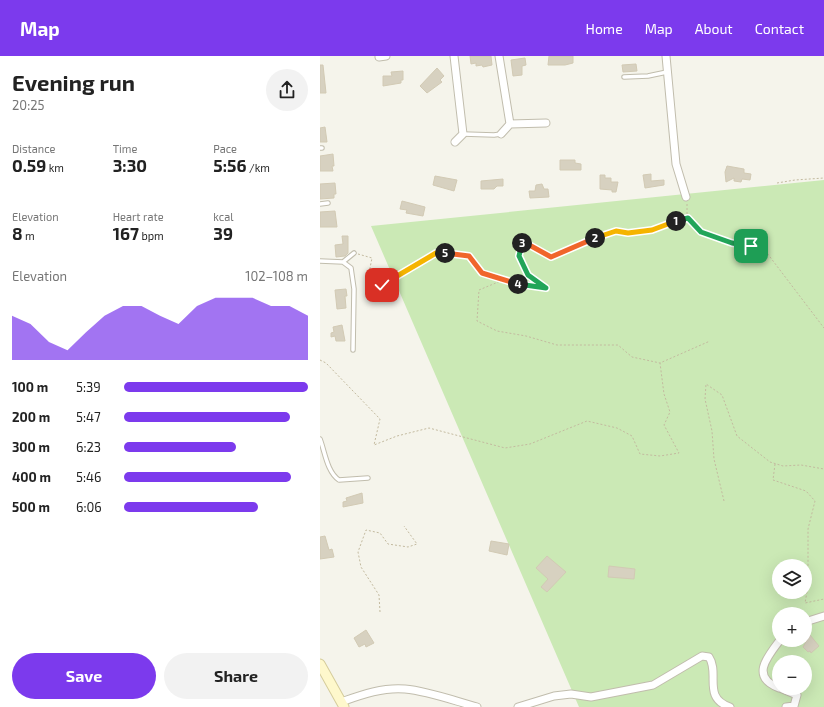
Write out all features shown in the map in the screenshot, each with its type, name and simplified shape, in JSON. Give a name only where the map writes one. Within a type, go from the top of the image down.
[{"type":"street","points":[[454,56],[463,134],[455,142]]},
{"type":"street","points":[[500,56],[510,124]]},
{"type":"street","points":[[666,56],[676,164],[686,197]]},
{"type":"street","points":[[501,134],[510,124],[546,123]]},
{"type":"street","points":[[812,620],[824,616]]},
{"type":"street","points":[[772,685],[764,677],[762,670],[764,663],[775,647]]},
{"type":"street","points":[[518,707],[554,696],[570,694],[592,697],[653,685],[702,656],[709,656],[712,662],[712,686],[715,696],[725,705],[730,707]]},
{"type":"street","points":[[320,664],[342,705],[368,694],[389,689],[405,689],[477,707]]},
{"type":"street","points":[[786,707],[794,706],[796,695]]},
{"type":"lane","points":[[624,77],[648,76],[667,72]]},
{"type":"lane","points":[[463,134],[501,134]]},
{"type":"lane","points":[[320,204],[328,203]]},
{"type":"lane","points":[[344,262],[354,253]]},
{"type":"lane","points":[[320,261],[344,262],[351,268],[354,289],[354,350]]},
{"type":"lane","points":[[320,439],[329,466],[335,477],[339,480],[368,478]]},
{"type":"path","points":[[777,184],[796,180],[824,178]]},
{"type":"path","points":[[686,197],[688,218],[701,232],[732,243],[751,246],[766,253],[824,328]]},
{"type":"path","points":[[354,253],[372,258],[369,273],[371,291],[436,253],[469,256],[482,273],[524,286],[546,288],[528,275],[519,256],[522,241],[551,257],[616,231],[628,233],[652,230],[669,223],[688,218]]},
{"type":"path","points":[[504,280],[479,290],[477,321],[497,331],[526,336],[557,345],[618,346],[632,357],[660,363],[710,341]]},
{"type":"path","points":[[320,360],[326,363],[380,419],[374,445],[397,436],[429,428],[505,448],[530,444],[587,421],[617,428],[632,436],[640,454],[660,456],[679,453],[664,425],[670,412],[664,394],[660,363]]},
{"type":"path","points":[[724,501],[714,459],[712,431],[706,399],[706,384],[722,395],[737,436],[770,462],[783,466],[801,464],[824,469]]},
{"type":"path","points":[[775,464],[774,480],[806,491],[815,501],[808,529],[808,586],[805,603],[824,599]]},
{"type":"path","points":[[380,612],[379,595],[361,567],[358,552],[366,530],[380,533],[388,544],[408,547],[417,544],[404,526]]},
{"type":"green space","points":[[824,180],[824,707],[579,707],[371,226]]},
{"type":"building","points":[[470,56],[491,56],[492,65],[483,67],[482,65],[476,66],[476,63],[471,64]]},
{"type":"building","points":[[549,56],[573,56],[573,63],[565,65],[548,65]]},
{"type":"building","points":[[525,58],[526,65],[522,66],[522,75],[513,76],[511,60]]},
{"type":"building","points":[[636,64],[637,71],[623,72],[622,65]]},
{"type":"building","points":[[320,65],[323,65],[326,93],[320,93]]},
{"type":"building","points":[[437,68],[444,76],[440,80],[442,82],[427,93],[420,86]]},
{"type":"building","points":[[403,71],[403,80],[401,80],[401,83],[383,86],[383,76],[392,76],[391,72]]},
{"type":"building","points":[[325,127],[327,142],[320,142],[320,128]]},
{"type":"building","points":[[333,154],[333,171],[320,171],[320,156]]},
{"type":"building","points":[[560,160],[575,160],[575,163],[581,164],[581,170],[560,170]]},
{"type":"building","points":[[727,166],[744,169],[744,173],[751,174],[750,180],[742,179],[741,182],[734,181],[734,178],[726,182],[725,172]]},
{"type":"building","points":[[651,174],[651,181],[664,180],[664,185],[645,188],[643,175]]},
{"type":"building","points":[[600,175],[605,175],[605,178],[611,178],[611,182],[618,182],[616,192],[612,192],[612,190],[600,189]]},
{"type":"building","points":[[435,176],[457,180],[454,191],[433,185]]},
{"type":"building","points":[[503,179],[503,186],[497,186],[494,189],[481,189],[481,181]]},
{"type":"building","points":[[335,183],[336,194],[334,194],[334,198],[320,199],[320,184]]},
{"type":"building","points":[[542,184],[544,189],[548,189],[549,197],[530,198],[529,191],[535,191],[536,185]]},
{"type":"building","points":[[402,201],[425,207],[423,216],[406,213],[407,210],[400,209]]},
{"type":"building","points":[[335,211],[337,227],[320,227],[320,212]]},
{"type":"building","points":[[342,236],[348,236],[348,253],[345,256],[336,257],[335,245],[343,244]]},
{"type":"building","points":[[346,289],[346,308],[337,309],[335,290]]},
{"type":"building","points":[[342,325],[345,341],[336,341],[335,336],[331,337],[331,333],[334,332],[333,327]]},
{"type":"building","points":[[362,493],[363,503],[343,507],[343,502],[347,501],[346,498]]},
{"type":"building","points":[[325,536],[329,550],[332,549],[334,557],[320,559],[320,537]]},
{"type":"building","points":[[491,541],[509,544],[507,555],[489,551]]},
{"type":"building","points":[[547,556],[566,572],[547,592],[541,587],[548,579],[536,568]]},
{"type":"building","points":[[609,566],[635,569],[634,579],[608,577]]},
{"type":"building","points":[[366,630],[374,643],[366,647],[365,644],[359,647],[354,638]]},
{"type":"building","points":[[812,637],[819,646],[811,653],[810,651],[808,652],[803,647],[812,647]]},
{"type":"route","points":[[382,285],[436,253],[469,256],[482,273],[524,286],[546,288],[528,275],[519,256],[522,241],[551,257],[616,231],[628,233],[652,230],[669,223],[688,218],[701,232],[732,243],[751,246]]}]
